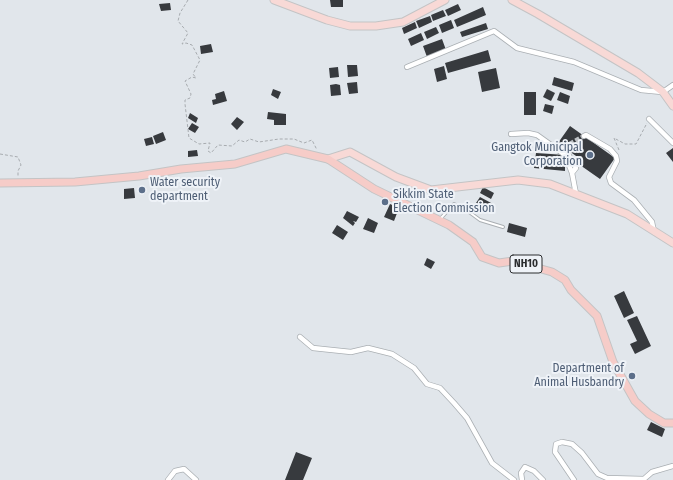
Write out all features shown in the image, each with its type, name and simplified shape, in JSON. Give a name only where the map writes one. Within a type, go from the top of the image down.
[{"type":"highway","name":"NH10","points":[[0,183],[75,182],[139,176],[181,169],[235,164],[286,149],[328,159],[374,189],[440,219],[473,242],[482,257],[499,263],[512,260],[552,272],[565,280],[571,290],[597,316],[613,362],[635,401],[649,414],[664,423],[673,423]]},
{"type":"main road","points":[[274,0],[327,20],[350,26],[376,26],[403,22],[445,0]]},
{"type":"main road","points":[[512,0],[638,73],[664,92],[673,106]]},
{"type":"main road","points":[[328,159],[350,152],[396,177],[430,190],[518,180],[550,184],[627,214],[673,243]]},
{"type":"street","points":[[407,67],[494,31],[517,48],[574,62],[641,90],[664,92],[673,100]]},
{"type":"street","points":[[664,92],[673,85]]},
{"type":"street","points":[[649,119],[673,143]]},
{"type":"street","points":[[511,134],[528,133],[537,135],[565,155],[572,173],[576,194]]},
{"type":"street","points":[[584,136],[586,135],[610,149],[616,156],[617,161],[609,176],[610,183],[634,200],[652,222],[654,232]]},
{"type":"street","points":[[564,147],[576,168],[572,173]]},
{"type":"street","points":[[300,337],[313,348],[350,352],[368,348],[392,354],[414,368],[427,384],[440,388],[454,403],[467,418],[492,463],[514,480]]},
{"type":"street","points":[[574,480],[555,452],[556,444],[562,442],[572,444],[582,453],[598,474],[607,478],[644,479],[652,472],[673,466]]},
{"type":"street","points":[[522,480],[521,473],[524,467],[534,471],[543,480]]},
{"type":"street","points":[[168,480],[174,471],[184,470],[196,480]]},
{"type":"lane","points":[[440,219],[454,204],[465,209],[480,220],[503,227]]},
{"type":"path","points":[[188,0],[180,13],[178,21],[188,33],[182,44],[186,43],[192,45],[200,60],[193,74],[196,78],[192,77],[184,81],[191,94],[190,98],[185,100],[189,138],[199,144],[210,143],[208,151],[211,153],[218,145],[232,146],[239,140],[245,142],[250,139],[259,142],[294,139],[304,143],[312,140],[316,149],[328,159]]},
{"type":"path","points":[[619,150],[614,138],[625,144],[636,144],[649,119]]},
{"type":"path","points":[[0,154],[18,157],[21,165],[18,171],[18,183]]},
{"type":"building","points":[[330,0],[343,0],[343,7],[331,7]]},
{"type":"building","points":[[170,3],[171,10],[161,11],[159,4]]},
{"type":"building","points":[[458,4],[461,10],[448,16],[445,10]]},
{"type":"building","points":[[483,7],[486,15],[457,27],[454,20]]},
{"type":"building","points":[[443,10],[446,16],[433,21],[431,15]]},
{"type":"building","points":[[430,16],[432,22],[419,28],[416,21]]},
{"type":"building","points":[[451,20],[454,28],[442,33],[439,25]]},
{"type":"building","points":[[415,22],[417,28],[404,34],[402,28]]},
{"type":"building","points":[[486,23],[488,29],[462,37],[460,32]]},
{"type":"building","points":[[436,27],[439,33],[427,39],[424,32]]},
{"type":"building","points":[[421,33],[424,40],[411,46],[408,39]]},
{"type":"building","points":[[442,39],[446,50],[427,57],[423,46]]},
{"type":"building","points":[[211,44],[213,52],[201,54],[200,46]]},
{"type":"building","points":[[488,50],[491,61],[448,73],[445,63]]},
{"type":"building","points":[[347,65],[357,65],[358,76],[348,77]]},
{"type":"building","points":[[444,66],[447,79],[437,82],[434,69]]},
{"type":"building","points":[[338,67],[339,77],[330,78],[329,68]]},
{"type":"building","points":[[496,68],[500,88],[482,92],[478,72]]},
{"type":"building","points":[[554,77],[574,83],[572,91],[552,85]]},
{"type":"building","points":[[357,82],[358,93],[349,94],[347,83]]},
{"type":"building","points":[[330,85],[340,85],[341,95],[331,96]]},
{"type":"building","points":[[273,89],[281,92],[278,99],[271,95]]},
{"type":"building","points":[[547,89],[555,93],[551,101],[543,97]]},
{"type":"building","points":[[224,91],[227,101],[213,105],[212,100],[216,99],[215,94]]},
{"type":"building","points":[[524,92],[536,92],[536,115],[524,115]]},
{"type":"building","points":[[560,92],[570,96],[568,104],[557,100]]},
{"type":"building","points":[[545,104],[554,106],[552,114],[543,111]]},
{"type":"building","points":[[268,112],[286,114],[286,125],[274,125],[274,120],[267,119]]},
{"type":"building","points":[[190,113],[198,118],[196,123],[188,118]]},
{"type":"building","points":[[237,117],[244,122],[237,130],[231,124]]},
{"type":"building","points":[[192,123],[199,127],[195,133],[188,129]]},
{"type":"building","points":[[570,126],[615,158],[600,179],[580,165],[583,161],[558,143]]},
{"type":"building","points":[[163,132],[166,140],[156,144],[153,136]]},
{"type":"building","points":[[152,137],[154,144],[146,146],[144,139]]},
{"type":"building","points":[[673,148],[673,162],[666,153]]},
{"type":"building","points":[[197,150],[198,156],[188,157],[188,151]]},
{"type":"building","points":[[536,153],[565,155],[565,171],[534,168]]},
{"type":"building","points":[[483,187],[494,193],[491,199],[480,193]]},
{"type":"building","points":[[134,188],[135,198],[124,199],[124,189]]},
{"type":"building","points":[[480,197],[493,204],[489,211],[476,203]]},
{"type":"building","points":[[390,204],[399,208],[394,221],[384,217]]},
{"type":"building","points":[[347,211],[359,217],[356,222],[353,221],[355,223],[353,226],[343,218]]},
{"type":"building","points":[[368,218],[378,223],[374,233],[363,229]]},
{"type":"building","points":[[509,223],[527,228],[525,237],[507,232]]},
{"type":"building","points":[[337,225],[348,232],[343,240],[332,233]]},
{"type":"building","points":[[427,258],[435,262],[431,269],[424,265]]},
{"type":"building","points":[[624,291],[634,313],[624,318],[614,296]]},
{"type":"building","points":[[637,316],[651,346],[635,354],[630,344],[637,341],[627,320]]},
{"type":"building","points":[[651,422],[665,429],[662,437],[647,430]]},
{"type":"building","points":[[296,452],[312,458],[303,480],[285,480]]},
{"type":"tunnel","points":[[564,147],[584,136]]},
{"type":"place","name":"Gangtok Municipal Corporation","points":[[590,155]]},
{"type":"place","name":"Water security department","points":[[142,190]]},
{"type":"place","name":"Sikkim State Election Commission","points":[[385,202]]},
{"type":"place","name":"Department of Animal Husbandry","points":[[632,376]]}]
